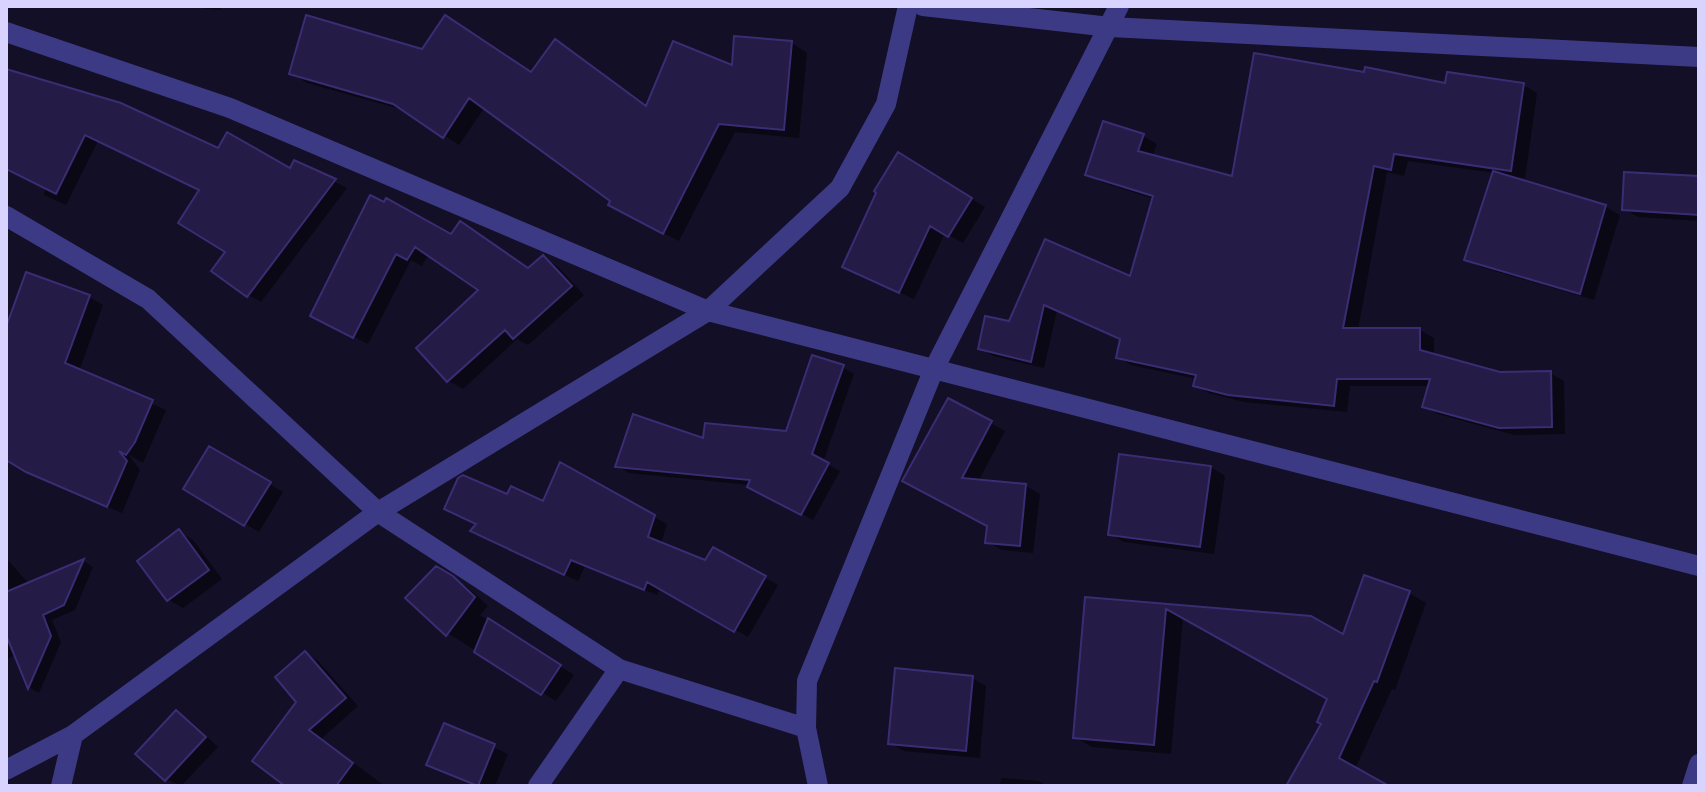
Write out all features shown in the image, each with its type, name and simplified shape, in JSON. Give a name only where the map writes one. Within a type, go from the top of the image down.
[{"type":"street","points":[[6,770],[73,735],[378,512],[708,311],[840,188],[886,104],[908,6]]},
{"type":"street","points":[[923,6],[1110,27],[1699,57]]},
{"type":"street","points":[[818,786],[806,728],[807,681],[934,369],[1119,6]]},
{"type":"street","points":[[6,32],[230,108],[708,311],[1699,566]]},
{"type":"street","points":[[6,216],[148,299],[378,512],[619,669],[806,728]]},
{"type":"street","points":[[538,786],[619,669]]},
{"type":"street","points":[[61,786],[73,735]]},
{"type":"street","points":[[1692,786],[1699,764]]},
{"type":"building","points":[[306,15],[422,49],[445,15],[531,72],[555,39],[646,106],[673,41],[732,65],[734,36],[792,41],[784,130],[719,124],[663,234],[608,205],[610,201],[469,98],[443,138],[393,104],[289,74]]},
{"type":"building","points":[[1254,53],[1364,72],[1365,67],[1445,83],[1447,72],[1524,83],[1511,171],[1394,154],[1391,170],[1374,166],[1343,328],[1420,328],[1420,350],[1500,372],[1551,371],[1552,427],[1499,428],[1422,407],[1430,379],[1337,379],[1334,406],[1228,395],[1193,386],[1196,375],[1116,358],[1120,339],[1044,305],[1031,362],[978,349],[985,316],[1009,321],[1045,239],[1130,276],[1153,196],[1085,175],[1103,121],[1144,134],[1138,151],[1232,176]]},
{"type":"building","points":[[6,69],[121,103],[218,148],[227,132],[290,168],[294,160],[336,179],[247,297],[211,271],[225,252],[178,223],[199,190],[85,135],[56,194],[6,169]]},
{"type":"building","points":[[898,152],[972,198],[948,237],[930,226],[899,293],[842,267],[876,193],[874,191]]},
{"type":"building","points":[[1493,171],[1606,205],[1580,294],[1464,260]]},
{"type":"building","points":[[1624,172],[1699,176],[1699,215],[1622,210]]},
{"type":"building","points":[[370,195],[384,202],[386,198],[451,234],[460,221],[528,268],[543,255],[572,286],[513,339],[505,330],[447,382],[416,348],[478,290],[415,247],[407,260],[396,254],[353,338],[310,316]]},
{"type":"building","points":[[26,272],[90,295],[65,363],[153,400],[135,442],[126,455],[119,451],[127,461],[107,507],[26,472],[6,460],[6,327]]},
{"type":"building","points":[[812,355],[844,365],[812,454],[829,463],[801,515],[747,487],[750,480],[615,467],[633,414],[703,438],[705,423],[786,431]]},
{"type":"building","points":[[948,398],[992,421],[962,478],[1026,484],[1020,546],[985,543],[987,526],[902,481]]},
{"type":"building","points":[[209,446],[271,482],[244,526],[183,489]]},
{"type":"building","points":[[1119,454],[1211,466],[1200,547],[1108,535]]},
{"type":"building","points":[[560,462],[655,515],[648,537],[705,560],[713,547],[766,576],[734,632],[647,582],[644,590],[571,560],[564,575],[470,531],[476,524],[444,509],[458,478],[463,475],[507,494],[511,486],[543,501]]},
{"type":"building","points":[[179,529],[209,570],[167,601],[137,561]]},
{"type":"building","points":[[84,559],[64,605],[43,615],[51,636],[28,689],[6,635],[6,592]]},
{"type":"building","points":[[436,566],[453,576],[475,597],[446,636],[405,598]]},
{"type":"building","points":[[1364,575],[1410,591],[1377,682],[1374,681],[1339,758],[1389,786],[1286,786],[1321,724],[1317,722],[1327,699],[1166,609],[1154,745],[1073,738],[1085,597],[1311,616],[1343,634]]},
{"type":"building","points":[[488,618],[561,665],[541,695],[474,652]]},
{"type":"building","points":[[305,651],[346,698],[309,730],[353,763],[336,786],[285,786],[252,761],[296,702],[275,677]]},
{"type":"building","points":[[895,668],[973,676],[966,751],[888,744]]},
{"type":"building","points":[[176,710],[206,737],[165,781],[135,754]]},
{"type":"building","points":[[444,723],[495,744],[478,786],[426,765]]}]
